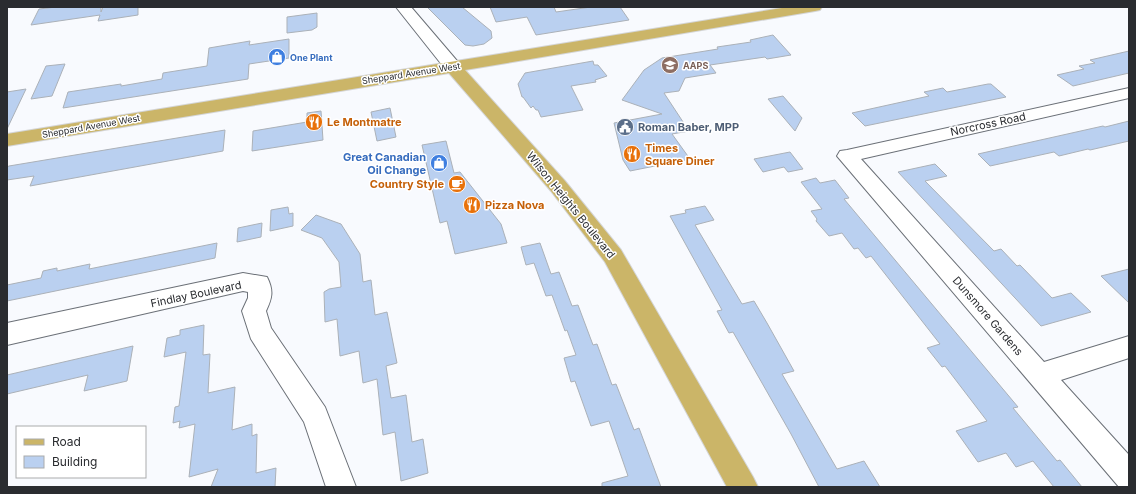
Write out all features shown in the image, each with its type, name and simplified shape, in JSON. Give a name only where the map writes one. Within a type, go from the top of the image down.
[{"type":"main road","name":"Sheppard Avenue West","points":[[7,140],[815,7]]},
{"type":"main road","name":"Wilson Heights Boulevard","points":[[452,66],[558,186],[613,256],[743,487]]},
{"type":"street","name":"Wilson Heights Boulevard","points":[[403,7],[452,66]]},
{"type":"street","name":"Norcross Road","points":[[847,156],[1129,93]]},
{"type":"street","name":"Dunsmore Gardens","points":[[847,156],[1129,477]]},
{"type":"street","name":"Findlay Boulevard","points":[[7,334],[243,282],[259,284],[260,298],[254,311],[260,332],[315,416],[341,487]]},
{"type":"street","points":[[1040,375],[1129,346]]},
{"type":"building","points":[[56,7],[101,7],[101,12],[103,7],[138,7],[138,15],[98,21],[100,15],[31,25],[39,9]]},
{"type":"building","points":[[427,7],[462,7],[491,31],[492,38],[484,44],[473,46],[465,45]]},
{"type":"building","points":[[490,7],[554,7],[556,12],[591,7],[620,7],[629,20],[536,35],[527,17],[496,22]]},
{"type":"building","points":[[317,13],[317,27],[312,30],[287,33],[287,17]]},
{"type":"building","points":[[773,35],[791,55],[767,59],[765,57],[710,65],[716,73],[685,78],[679,91],[664,93],[689,131],[672,134],[690,159],[630,171],[623,160],[614,123],[662,114],[622,100],[644,70],[662,58],[718,49],[717,47],[751,42],[750,40]]},
{"type":"building","points":[[289,39],[289,58],[249,64],[248,79],[63,108],[68,92],[121,84],[121,86],[162,79],[163,73],[207,66],[209,48],[250,41],[249,45]]},
{"type":"building","points":[[1129,51],[1129,73],[1073,86],[1057,75],[1084,69],[1079,66],[1095,63],[1090,60]]},
{"type":"building","points":[[593,61],[594,65],[598,65],[607,76],[595,80],[596,82],[571,86],[583,110],[541,117],[538,110],[536,110],[533,106],[531,108],[522,97],[518,84],[525,73]]},
{"type":"building","points":[[65,64],[52,96],[31,99],[46,66]]},
{"type":"building","points":[[991,84],[1006,97],[865,126],[852,113],[929,96],[924,92],[943,88],[947,92]]},
{"type":"building","points":[[26,89],[7,129],[7,92]]},
{"type":"building","points":[[783,96],[802,118],[795,131],[768,99]]},
{"type":"building","points":[[390,108],[396,137],[377,141],[371,112]]},
{"type":"building","points":[[321,111],[323,140],[252,151],[253,131],[307,122],[307,113]]},
{"type":"building","points":[[1129,121],[1129,141],[1090,150],[1088,149],[1059,156],[1054,152],[990,166],[978,154],[1103,126],[1105,127]]},
{"type":"building","points":[[225,130],[223,151],[30,186],[34,176],[7,180],[7,167],[9,166]]},
{"type":"building","points":[[446,141],[454,173],[460,172],[501,224],[507,243],[455,254],[447,221],[440,223],[422,145]]},
{"type":"building","points":[[790,152],[803,169],[788,172],[784,167],[763,172],[754,159]]},
{"type":"building","points":[[935,164],[947,176],[925,181],[994,251],[1001,249],[1017,266],[1020,265],[1052,298],[1071,293],[1091,312],[1041,326],[898,172]]},
{"type":"building","points":[[816,178],[820,183],[835,180],[849,198],[844,199],[1018,407],[1013,408],[1057,461],[1060,460],[1082,487],[1054,487],[1033,461],[1016,467],[1006,453],[978,462],[956,431],[987,421],[945,366],[942,367],[927,348],[940,344],[871,256],[866,258],[858,248],[854,249],[842,233],[829,236],[816,221],[817,219],[811,211],[822,209],[801,182]]},
{"type":"building","points":[[705,206],[714,220],[695,225],[742,304],[754,301],[767,323],[794,371],[782,374],[837,469],[864,461],[880,487],[819,487],[791,434],[733,332],[729,333],[717,311],[722,310],[670,216],[686,213],[685,210]]},
{"type":"building","points":[[288,207],[289,214],[293,213],[293,226],[270,231],[271,210]]},
{"type":"building","points":[[316,215],[341,224],[360,254],[363,282],[371,280],[375,315],[387,312],[397,363],[386,366],[391,398],[406,395],[412,442],[423,439],[428,473],[401,481],[395,432],[383,435],[377,379],[363,383],[359,351],[340,356],[337,319],[325,322],[324,292],[329,289],[341,287],[339,262],[322,238],[301,230]]},
{"type":"building","points":[[262,223],[261,237],[237,242],[238,228]]},
{"type":"building","points":[[217,243],[215,258],[7,301],[7,285],[41,278],[43,271],[57,268],[57,271],[90,264],[89,269]]},
{"type":"building","points":[[540,243],[551,274],[559,272],[572,306],[578,305],[593,345],[597,344],[612,385],[616,384],[634,430],[639,428],[661,487],[602,487],[602,483],[628,476],[609,421],[591,426],[575,381],[571,382],[564,358],[576,355],[567,330],[565,331],[552,295],[546,296],[534,263],[526,265],[521,247]]},
{"type":"building","points":[[1129,269],[1129,303],[1101,276]]},
{"type":"building","points":[[204,325],[203,355],[210,354],[208,393],[235,387],[232,430],[252,424],[252,436],[257,434],[256,473],[276,468],[275,487],[211,487],[218,469],[189,477],[195,424],[179,428],[180,421],[173,423],[175,407],[179,406],[186,352],[164,357],[167,338],[180,335],[180,330]]},
{"type":"building","points":[[133,346],[127,381],[84,391],[88,375],[7,394],[7,375]]},
{"type":"place","name":"One Plant","points":[[277,57]]},
{"type":"place","name":"AAPS","points":[[670,65]]},
{"type":"place","name":"Le Montmatre","points":[[314,122]]},
{"type":"place","name":"Roman Baber, MPP","points":[[625,127]]},
{"type":"place","name":"Times Square Diner","points":[[632,154]]},
{"type":"place","name":"Great Canadian Oil Change","points":[[439,163]]},
{"type":"place","name":"Country Style","points":[[457,184]]},
{"type":"place","name":"Pizza Nova","points":[[472,205]]}]
